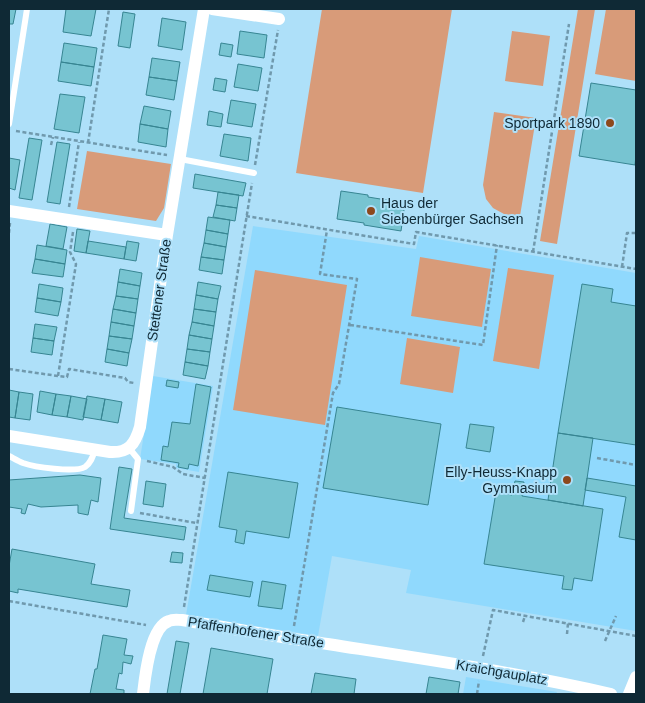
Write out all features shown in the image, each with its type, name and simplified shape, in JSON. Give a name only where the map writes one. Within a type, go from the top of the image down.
[{"type":"street","name":"Stettener Straße","points":[[129,448],[136,438],[140,427],[167,236],[204,9]]},
{"type":"street","points":[[212,9],[279,19]]},
{"type":"street","points":[[9,211],[167,236]]},
{"type":"street","points":[[9,436],[95,450],[121,452],[129,448]]},
{"type":"street","name":"Pfaffenhofener Straße","points":[[160,628],[168,621],[182,620],[422,659]]},
{"type":"street","points":[[143,694],[150,650],[160,628]]},
{"type":"street","name":"Kraichgauplatz","points":[[422,659],[481,668],[611,694]]},
{"type":"street","points":[[629,694],[636,676]]},
{"type":"lane","points":[[9,124],[27,9]]},
{"type":"lane","points":[[180,158],[254,173]]},
{"type":"lane","points":[[129,448],[138,459],[131,512]]},
{"type":"lane","points":[[9,456],[24,464],[73,470],[85,467],[91,460],[95,450]]},
{"type":"path","points":[[88,143],[109,9]]},
{"type":"path","points":[[182,620],[279,19]]},
{"type":"path","points":[[533,252],[569,24]]},
{"type":"path","points":[[9,130],[180,158]]},
{"type":"path","points":[[51,145],[53,137]]},
{"type":"path","points":[[58,376],[76,264],[70,252],[70,221],[79,142]]},
{"type":"path","points":[[246,216],[414,244],[416,232],[636,269]]},
{"type":"path","points":[[292,639],[333,393],[339,384],[357,279],[320,274],[326,230]]},
{"type":"path","points":[[622,267],[627,233],[636,234]]},
{"type":"path","points":[[350,325],[482,345],[497,245]]},
{"type":"path","points":[[9,369],[67,377],[69,369],[125,378],[128,382],[145,386]]},
{"type":"path","points":[[597,458],[636,465]]},
{"type":"path","points":[[138,459],[173,467],[183,474],[205,478]]},
{"type":"path","points":[[131,512],[197,523]]},
{"type":"path","points":[[9,602],[160,628]]},
{"type":"path","points":[[481,668],[493,610],[636,636]]},
{"type":"path","points":[[523,622],[525,616]]},
{"type":"path","points":[[605,641],[616,616]]},
{"type":"path","points":[[567,634],[568,623]]},
{"type":"shaded area","points":[[322,9],[452,9],[423,193],[296,173]]},
{"type":"shaded area","points":[[578,9],[595,9],[557,244],[540,241]]},
{"type":"shaded area","points":[[606,9],[636,9],[636,81],[595,74]]},
{"type":"shaded area","points":[[512,31],[550,36],[543,86],[505,81]]},
{"type":"shaded area","points":[[494,112],[536,118],[520,216],[504,214],[493,208],[486,199],[483,185]]},
{"type":"shaded area","points":[[87,151],[171,164],[164,208],[156,221],[77,209]]},
{"type":"shaded area","points":[[253,226],[416,249],[419,236],[636,273],[636,631],[406,593],[411,570],[332,556],[318,636],[186,615]]},
{"type":"shaded area","points":[[420,257],[491,269],[482,327],[411,316]]},
{"type":"shaded area","points":[[508,268],[554,275],[539,369],[493,361]]},
{"type":"shaded area","points":[[255,270],[347,285],[325,425],[233,410]]},
{"type":"shaded area","points":[[407,338],[460,347],[453,393],[400,384]]},
{"type":"shaded area","points":[[153,376],[213,386],[199,472],[176,468],[176,464],[140,459]]},
{"type":"shaded area","points":[[466,677],[557,692],[556,694],[463,694]]},
{"type":"building","points":[[9,9],[16,9],[13,24],[9,24]]},
{"type":"building","points":[[66,9],[96,9],[91,36],[63,32]]},
{"type":"building","points":[[123,12],[135,14],[130,48],[118,46]]},
{"type":"building","points":[[162,18],[186,22],[182,50],[158,46]]},
{"type":"building","points":[[240,31],[267,35],[264,58],[237,54]]},
{"type":"building","points":[[64,43],[97,48],[94,67],[61,62]]},
{"type":"building","points":[[221,43],[233,45],[231,57],[219,55]]},
{"type":"building","points":[[152,58],[180,62],[177,81],[149,77]]},
{"type":"building","points":[[61,62],[94,67],[91,86],[58,81]]},
{"type":"building","points":[[238,64],[262,68],[258,91],[234,87]]},
{"type":"building","points":[[149,77],[177,81],[174,100],[146,95]]},
{"type":"building","points":[[215,78],[227,80],[225,92],[213,90]]},
{"type":"building","name":"Sportpark 1890","points":[[591,83],[636,90],[635,165],[579,156]]},
{"type":"building","points":[[60,94],[85,97],[79,133],[54,129]]},
{"type":"building","points":[[231,100],[256,104],[252,127],[227,123]]},
{"type":"building","points":[[144,106],[171,111],[168,129],[140,124]]},
{"type":"building","points":[[209,111],[223,114],[221,127],[207,125]]},
{"type":"building","points":[[140,124],[168,129],[166,147],[138,142]]},
{"type":"building","points":[[224,134],[251,138],[248,161],[220,156]]},
{"type":"building","points":[[29,138],[42,140],[32,200],[19,198]]},
{"type":"building","points":[[57,142],[70,144],[60,204],[47,202]]},
{"type":"building","points":[[9,158],[20,160],[15,190],[9,188]]},
{"type":"building","points":[[195,174],[246,183],[243,196],[193,188]]},
{"type":"building","name":"Haus der Siebenbürger Sachsen","points":[[341,191],[405,203],[401,231],[337,219]]},
{"type":"building","points":[[218,192],[239,195],[237,208],[216,205]]},
{"type":"building","points":[[216,205],[237,208],[235,221],[213,217]]},
{"type":"building","points":[[208,217],[230,220],[228,234],[206,230]]},
{"type":"building","points":[[50,224],[67,227],[63,249],[46,246]]},
{"type":"building","points":[[77,229],[90,231],[86,253],[74,251]]},
{"type":"building","points":[[206,230],[228,234],[226,247],[204,243]]},
{"type":"building","points":[[88,241],[126,247],[124,259],[86,253]]},
{"type":"building","points":[[127,241],[139,243],[136,261],[124,259]]},
{"type":"building","points":[[204,243],[226,247],[224,260],[201,257]]},
{"type":"building","points":[[37,245],[67,250],[65,264],[35,259]]},
{"type":"building","points":[[201,257],[224,260],[222,274],[199,270]]},
{"type":"building","points":[[35,259],[65,264],[63,277],[32,273]]},
{"type":"building","points":[[120,269],[142,273],[140,286],[118,282]]},
{"type":"building","points":[[118,282],[140,286],[138,299],[116,296]]},
{"type":"building","points":[[198,282],[221,286],[218,299],[196,295]]},
{"type":"building","points":[[39,284],[63,288],[61,302],[37,298]]},
{"type":"building","points":[[582,284],[613,289],[611,302],[636,306],[636,445],[558,433]]},
{"type":"building","points":[[196,295],[218,299],[216,312],[194,309]]},
{"type":"building","points":[[116,296],[138,299],[136,313],[113,309]]},
{"type":"building","points":[[37,298],[61,302],[58,316],[35,312]]},
{"type":"building","points":[[113,309],[136,313],[134,326],[111,322]]},
{"type":"building","points":[[194,309],[216,312],[214,326],[192,322]]},
{"type":"building","points":[[111,322],[134,326],[132,339],[109,336]]},
{"type":"building","points":[[192,322],[214,326],[212,339],[189,335]]},
{"type":"building","points":[[35,324],[57,327],[54,341],[33,338]]},
{"type":"building","points":[[189,335],[212,339],[210,352],[187,349]]},
{"type":"building","points":[[109,336],[132,339],[129,353],[107,349]]},
{"type":"building","points":[[33,338],[54,341],[52,355],[31,352]]},
{"type":"building","points":[[107,349],[129,353],[127,366],[105,362]]},
{"type":"building","points":[[187,349],[210,352],[208,366],[185,362]]},
{"type":"building","points":[[185,362],[208,366],[205,379],[183,375]]},
{"type":"building","points":[[167,380],[179,382],[178,388],[166,386]]},
{"type":"building","points":[[196,384],[211,387],[198,466],[189,464],[188,469],[178,467],[179,463],[161,460],[163,446],[168,447],[172,422],[190,424]]},
{"type":"building","points":[[9,390],[19,392],[15,418],[9,417]]},
{"type":"building","points":[[40,391],[56,394],[52,415],[37,412]]},
{"type":"building","points":[[19,392],[33,394],[30,420],[15,418]]},
{"type":"building","points":[[56,394],[71,396],[67,417],[52,415]]},
{"type":"building","points":[[71,396],[87,399],[83,420],[67,417]]},
{"type":"building","points":[[87,396],[105,399],[101,420],[83,417]]},
{"type":"building","points":[[105,399],[122,402],[118,423],[101,420]]},
{"type":"building","points":[[337,407],[441,424],[428,505],[323,488]]},
{"type":"building","points":[[470,424],[494,427],[490,452],[466,448]]},
{"type":"building","points":[[558,433],[593,438],[583,506],[548,500]]},
{"type":"building","points":[[119,467],[132,469],[124,518],[186,527],[184,540],[110,529]]},
{"type":"building","points":[[228,472],[298,483],[289,538],[246,531],[244,544],[235,542],[237,530],[219,527]]},
{"type":"building","points":[[80,475],[101,478],[98,502],[91,500],[88,515],[78,513],[78,505],[41,507],[28,504],[25,514],[21,513],[22,509],[9,507],[9,480]]},
{"type":"building","points":[[587,478],[636,486],[636,540],[619,537],[626,497],[585,490]]},
{"type":"building","points":[[146,481],[166,484],[163,507],[143,504]]},
{"type":"building","name":"Elly-Heuss-Knapp Gymnasium","points":[[515,481],[524,482],[522,496],[603,509],[592,581],[574,578],[572,590],[562,589],[564,576],[484,564],[496,492],[512,495]]},
{"type":"building","points":[[12,549],[95,564],[91,584],[130,590],[127,607],[18,589],[18,593],[9,591],[9,566]]},
{"type":"building","points":[[172,552],[183,553],[182,563],[170,562]]},
{"type":"building","points":[[210,575],[253,582],[250,597],[207,590]]},
{"type":"building","points":[[262,581],[286,585],[282,609],[258,606]]},
{"type":"building","points":[[103,635],[127,639],[124,655],[133,656],[131,664],[123,662],[122,674],[119,673],[116,689],[124,690],[124,694],[90,694]]},
{"type":"building","points":[[176,641],[189,643],[180,694],[167,694]]},
{"type":"building","points":[[211,648],[273,659],[267,694],[203,694]]},
{"type":"building","points":[[315,673],[356,679],[354,694],[311,694]]},
{"type":"building","points":[[429,677],[460,682],[458,694],[426,694]]},
{"type":"place","name":"Sportpark 1890","points":[[610,123]]},
{"type":"place","name":"Haus der Siebenbürger Sachsen","points":[[371,211]]},
{"type":"place","name":"Elly-Heuss-Knapp Gymnasium","points":[[567,480]]}]
